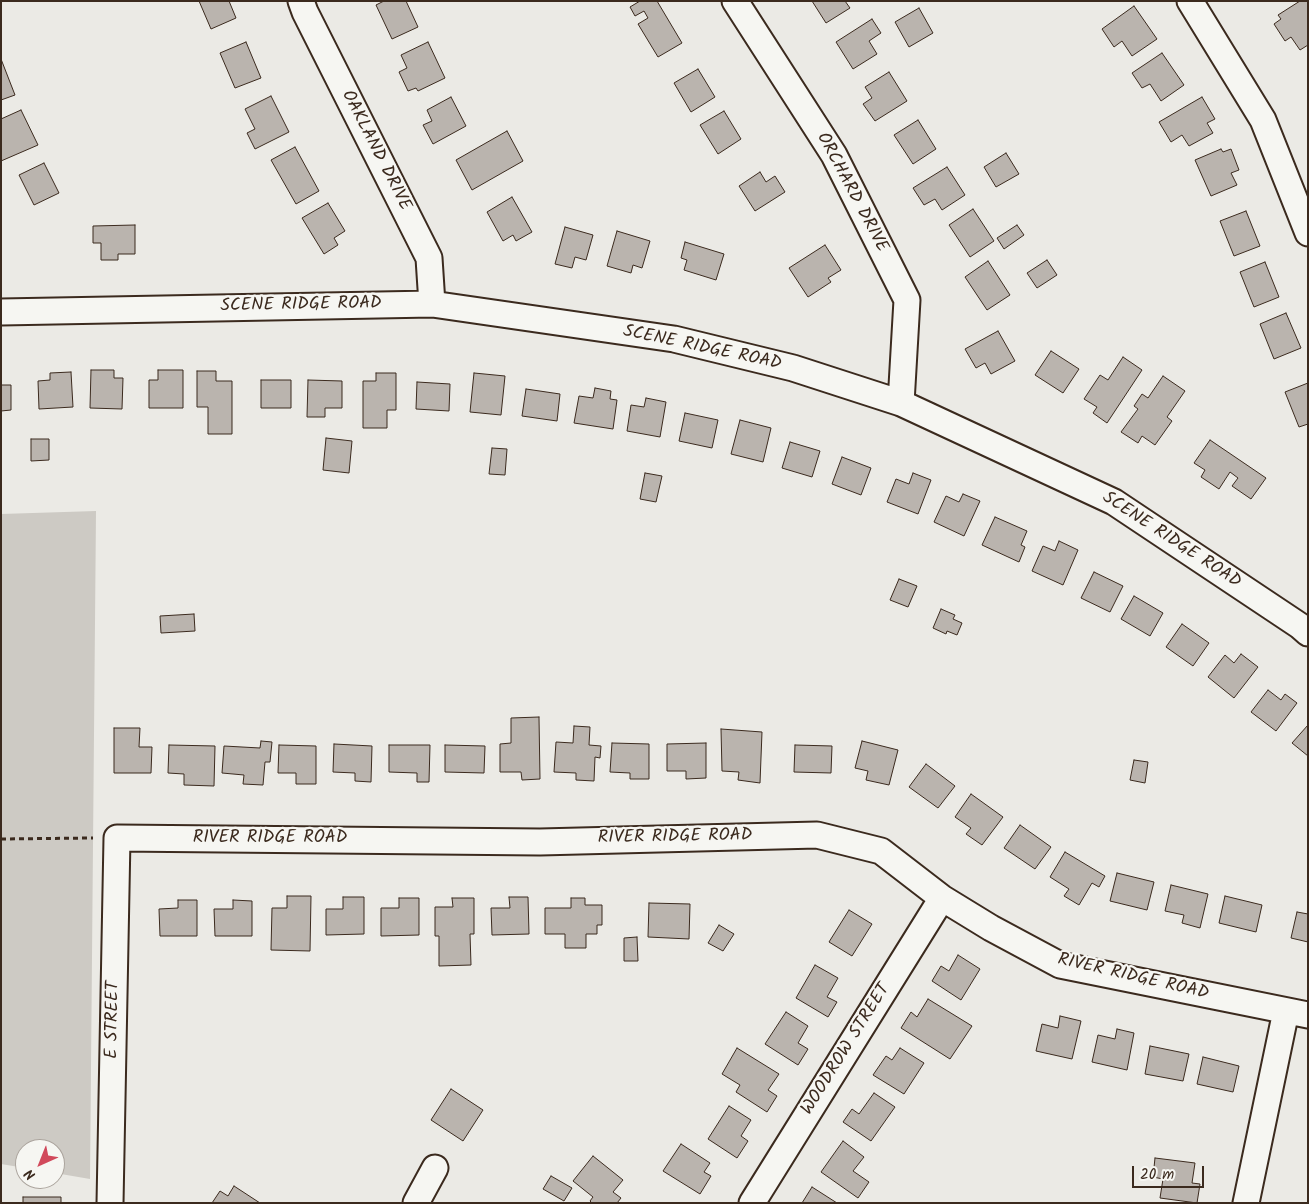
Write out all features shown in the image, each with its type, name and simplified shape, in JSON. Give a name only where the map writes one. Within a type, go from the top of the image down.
[{"type":"street","name":"OAKLAND DRIVE","points":[[301,1],[309,21],[429,258],[432,304]]},
{"type":"street","name":"ORCHARD DRIVE","points":[[735,1],[834,155],[907,300],[901,403]]},
{"type":"street","points":[[1190,1],[1263,120],[1308,233]]},
{"type":"street","name":"SCENE RIDGE ROAD","points":[[1,312],[432,304],[674,339],[793,368],[901,403],[1114,502],[1305,627]]},
{"type":"street","name":"RIVER RIDGE ROAD","points":[[117,838],[540,842],[816,835],[881,851],[942,898],[1060,966],[1297,1013]]},
{"type":"street","name":"E STREET","points":[[113,1201],[117,838]]},
{"type":"street","name":"WOODROW STREET","points":[[752,1203],[942,898]]},
{"type":"street","points":[[1246,1203],[1297,1013]]},
{"type":"street","points":[[416,1203],[435,1168]]},
{"type":"path","points":[[1,839],[117,838]]},
{"type":"shaded area","points":[[96,511],[90,1179],[65,1175],[65,1139],[15,1139],[15,1166],[1,1164],[1,514]]},
{"type":"building","points":[[199,1],[229,1],[236,18],[211,29]]},
{"type":"building","points":[[384,1],[406,1],[418,27],[392,39],[376,5]]},
{"type":"building","points":[[640,1],[657,1],[682,43],[658,57],[638,24],[648,18],[644,11],[635,16],[630,7]]},
{"type":"building","points":[[812,1],[845,1],[850,8],[826,23]]},
{"type":"building","points":[[1300,1],[1308,1],[1308,45],[1300,50],[1291,37],[1285,41],[1274,24],[1281,19],[1278,15]]},
{"type":"building","points":[[1134,6],[1157,39],[1132,56],[1122,41],[1114,47],[1102,29]]},
{"type":"building","points":[[919,8],[933,33],[909,47],[895,22]]},
{"type":"building","points":[[872,19],[881,33],[869,41],[877,54],[853,69],[836,42]]},
{"type":"building","points":[[246,42],[261,78],[235,88],[220,53]]},
{"type":"building","points":[[428,42],[445,78],[418,91],[416,88],[408,91],[399,72],[407,68],[401,55]]},
{"type":"building","points":[[1162,53],[1184,85],[1161,101],[1150,84],[1142,88],[1132,73]]},
{"type":"building","points":[[1,59],[15,95],[1,100]]},
{"type":"building","points":[[698,69],[715,97],[691,112],[674,83]]},
{"type":"building","points":[[889,72],[907,101],[875,121],[863,104],[872,98],[865,87]]},
{"type":"building","points":[[271,96],[289,132],[255,149],[247,133],[255,129],[245,109]]},
{"type":"building","points":[[451,97],[466,126],[433,144],[423,125],[432,121],[427,110]]},
{"type":"building","points":[[1202,97],[1215,119],[1207,123],[1213,133],[1189,146],[1182,135],[1171,142],[1159,122]]},
{"type":"building","points":[[21,110],[38,145],[1,161],[1,119]]},
{"type":"building","points":[[724,111],[741,139],[718,154],[700,125]]},
{"type":"building","points":[[918,120],[936,149],[913,164],[894,135]]},
{"type":"building","points":[[507,131],[523,161],[472,190],[456,160]]},
{"type":"building","points":[[295,147],[319,191],[296,204],[271,160]]},
{"type":"building","points":[[1221,149],[1223,152],[1231,149],[1239,170],[1231,173],[1237,185],[1211,196],[1195,160]]},
{"type":"building","points":[[1006,153],[1019,174],[996,187],[984,167]]},
{"type":"building","points":[[44,163],[59,193],[34,205],[19,175]]},
{"type":"building","points":[[947,167],[965,195],[942,210],[935,199],[924,205],[913,188]]},
{"type":"building","points":[[760,172],[766,182],[775,176],[785,192],[755,211],[739,186]]},
{"type":"building","points":[[512,197],[532,232],[516,241],[513,235],[503,241],[487,212]]},
{"type":"building","points":[[328,203],[345,231],[334,238],[338,245],[324,254],[302,218]]},
{"type":"building","points":[[973,209],[994,241],[970,257],[949,225]]},
{"type":"building","points":[[1246,211],[1260,246],[1234,256],[1220,221]]},
{"type":"building","points":[[135,225],[135,254],[118,254],[118,260],[101,260],[101,243],[93,243],[93,226]]},
{"type":"building","points":[[1017,225],[1024,235],[1004,249],[997,238]]},
{"type":"building","points":[[565,227],[593,235],[586,260],[575,257],[572,268],[555,264]]},
{"type":"building","points":[[617,231],[650,241],[642,268],[633,265],[631,273],[607,266]]},
{"type":"building","points":[[685,242],[724,254],[716,280],[684,270],[687,260],[681,258]]},
{"type":"building","points":[[825,245],[841,270],[828,278],[831,282],[808,297],[789,268]]},
{"type":"building","points":[[1047,260],[1057,275],[1037,288],[1027,273]]},
{"type":"building","points":[[988,261],[1010,295],[987,310],[965,277]]},
{"type":"building","points":[[1265,262],[1279,297],[1254,307],[1240,272]]},
{"type":"building","points":[[1286,313],[1301,348],[1274,359],[1260,324]]},
{"type":"building","points":[[998,331],[1015,361],[991,374],[985,363],[976,368],[965,349]]},
{"type":"building","points":[[1051,351],[1079,369],[1063,393],[1035,375]]},
{"type":"building","points":[[1123,357],[1142,370],[1107,423],[1093,413],[1097,407],[1084,399],[1100,375],[1108,380]]},
{"type":"building","points":[[91,370],[114,370],[114,378],[123,378],[122,409],[90,408]]},
{"type":"building","points":[[158,370],[183,370],[183,408],[149,408],[149,380],[158,380]]},
{"type":"building","points":[[197,371],[216,371],[216,381],[232,381],[232,434],[208,434],[208,407],[197,407]]},
{"type":"building","points":[[71,372],[73,407],[39,409],[38,381],[50,380],[50,373]]},
{"type":"building","points":[[376,373],[396,373],[396,410],[387,410],[387,428],[363,428],[363,381],[376,381]]},
{"type":"building","points":[[474,373],[505,376],[501,415],[470,412]]},
{"type":"building","points":[[1163,376],[1185,391],[1167,417],[1172,421],[1155,445],[1142,436],[1138,443],[1121,432],[1138,409],[1134,406],[1142,394],[1148,398]]},
{"type":"building","points":[[261,380],[291,380],[291,408],[261,408]]},
{"type":"building","points":[[308,380],[342,381],[342,408],[325,408],[325,417],[307,417]]},
{"type":"building","points":[[417,382],[450,384],[449,411],[416,409]]},
{"type":"building","points":[[1308,383],[1308,424],[1299,427],[1285,392]]},
{"type":"building","points":[[1,385],[11,385],[11,410],[1,411]]},
{"type":"building","points":[[595,388],[611,391],[610,399],[617,400],[613,429],[574,423],[579,396],[593,398]]},
{"type":"building","points":[[526,389],[560,394],[557,421],[522,416]]},
{"type":"building","points":[[646,398],[666,402],[660,437],[627,431],[631,405],[644,407]]},
{"type":"building","points":[[685,413],[718,420],[712,448],[679,441]]},
{"type":"building","points":[[740,420],[771,428],[763,462],[731,454]]},
{"type":"building","points":[[326,438],[352,441],[349,473],[323,470]]},
{"type":"building","points":[[31,439],[49,439],[49,460],[31,461]]},
{"type":"building","points":[[1210,440],[1266,478],[1251,499],[1232,486],[1238,478],[1230,472],[1219,489],[1201,477],[1205,470],[1194,463]]},
{"type":"building","points":[[790,442],[820,451],[812,477],[782,468]]},
{"type":"building","points":[[492,448],[507,449],[505,475],[489,474]]},
{"type":"building","points":[[842,457],[871,468],[861,495],[832,484]]},
{"type":"building","points":[[645,473],[662,476],[656,502],[640,499]]},
{"type":"building","points":[[913,473],[931,480],[918,514],[887,502],[896,479],[909,484]]},
{"type":"building","points":[[963,494],[980,501],[964,536],[934,522],[946,496],[959,502]]},
{"type":"building","points":[[995,517],[1027,531],[1021,545],[1025,547],[1019,562],[982,545]]},
{"type":"building","points":[[1059,541],[1078,550],[1063,585],[1032,571],[1043,546],[1055,551]]},
{"type":"building","points":[[1094,572],[1123,586],[1110,612],[1081,598]]},
{"type":"building","points":[[899,579],[917,586],[908,607],[890,600]]},
{"type":"building","points":[[1134,596],[1163,613],[1150,636],[1121,619]]},
{"type":"building","points":[[941,609],[955,615],[953,619],[962,623],[957,635],[947,631],[946,634],[933,628]]},
{"type":"building","points":[[194,614],[195,631],[161,633],[160,616]]},
{"type":"building","points":[[1182,624],[1209,643],[1193,666],[1166,647]]},
{"type":"building","points":[[1241,654],[1258,667],[1234,698],[1208,677],[1225,655],[1234,663]]},
{"type":"building","points":[[1268,690],[1281,700],[1285,694],[1297,703],[1276,731],[1251,712]]},
{"type":"building","points":[[539,717],[540,779],[522,780],[521,772],[500,772],[500,744],[511,743],[511,718]]},
{"type":"building","points":[[1308,725],[1308,756],[1292,743]]},
{"type":"building","points":[[574,726],[590,727],[589,745],[601,746],[600,758],[595,757],[594,781],[576,780],[576,773],[554,772],[556,742],[573,743]]},
{"type":"building","points":[[114,728],[140,728],[139,747],[152,747],[151,773],[114,773]]},
{"type":"building","points":[[721,729],[762,732],[760,783],[738,780],[739,772],[722,771]]},
{"type":"building","points":[[261,741],[272,742],[270,762],[265,762],[263,785],[243,784],[244,775],[222,773],[224,746],[260,748]]},
{"type":"building","points":[[862,741],[898,750],[889,785],[866,780],[868,771],[855,768]]},
{"type":"building","points":[[612,743],[649,744],[649,779],[630,779],[630,773],[610,772]]},
{"type":"building","points":[[706,743],[706,778],[686,779],[686,771],[667,771],[667,744]]},
{"type":"building","points":[[334,744],[372,746],[371,782],[355,781],[355,773],[333,772]]},
{"type":"building","points":[[169,745],[215,746],[214,786],[184,785],[184,774],[168,773]]},
{"type":"building","points":[[279,745],[316,746],[316,784],[296,784],[296,773],[278,773]]},
{"type":"building","points":[[389,745],[430,745],[429,782],[417,782],[417,773],[389,772]]},
{"type":"building","points":[[445,745],[485,746],[484,773],[445,772]]},
{"type":"building","points":[[795,745],[832,746],[831,773],[794,772]]},
{"type":"building","points":[[1134,760],[1148,762],[1145,783],[1130,780]]},
{"type":"building","points":[[926,764],[955,786],[938,808],[909,787]]},
{"type":"building","points":[[971,794],[1003,817],[982,845],[966,834],[971,828],[955,817]]},
{"type":"building","points":[[1020,825],[1051,847],[1035,869],[1004,848]]},
{"type":"building","points":[[1065,852],[1105,876],[1099,887],[1092,883],[1079,905],[1064,896],[1069,889],[1050,877]]},
{"type":"building","points":[[1117,873],[1154,882],[1147,910],[1110,901]]},
{"type":"building","points":[[1171,885],[1208,894],[1200,928],[1182,923],[1184,915],[1165,911]]},
{"type":"building","points":[[287,896],[311,896],[310,951],[271,950],[272,908],[287,908]]},
{"type":"building","points":[[1225,896],[1262,905],[1256,932],[1219,923]]},
{"type":"building","points":[[343,897],[364,897],[364,934],[326,935],[326,909],[343,909]]},
{"type":"building","points":[[509,897],[528,897],[529,934],[492,935],[491,908],[510,908]]},
{"type":"building","points":[[399,898],[419,898],[419,935],[381,936],[381,908],[399,908]]},
{"type":"building","points":[[452,898],[474,898],[474,934],[470,934],[471,965],[439,966],[439,936],[435,936],[435,907],[453,907]]},
{"type":"building","points":[[571,898],[585,898],[585,905],[602,905],[602,925],[597,925],[597,934],[586,934],[586,948],[565,948],[565,934],[545,934],[545,908],[571,908]]},
{"type":"building","points":[[178,900],[197,900],[197,936],[160,936],[159,909],[178,908]]},
{"type":"building","points":[[233,900],[252,901],[252,936],[215,936],[214,909],[233,909]]},
{"type":"building","points":[[649,903],[690,904],[689,939],[648,937]]},
{"type":"building","points":[[849,910],[872,924],[852,956],[829,942]]},
{"type":"building","points":[[1297,912],[1308,914],[1308,942],[1291,938]]},
{"type":"building","points":[[719,925],[734,934],[723,951],[708,943]]},
{"type":"building","points":[[637,937],[638,961],[624,961],[624,938]]},
{"type":"building","points":[[958,955],[980,969],[961,1000],[932,981],[941,966],[949,971]]},
{"type":"building","points":[[815,965],[838,978],[827,997],[837,1002],[828,1017],[796,998]]},
{"type":"building","points":[[928,999],[972,1026],[950,1059],[901,1028],[911,1012],[917,1017]]},
{"type":"building","points":[[786,1012],[808,1026],[798,1043],[808,1049],[798,1065],[765,1044]]},
{"type":"building","points":[[1060,1016],[1081,1021],[1072,1059],[1036,1051],[1042,1024],[1058,1028]]},
{"type":"building","points":[[1117,1029],[1134,1033],[1127,1070],[1092,1062],[1098,1035],[1115,1039]]},
{"type":"building","points":[[1150,1046],[1189,1054],[1183,1081],[1145,1074]]},
{"type":"building","points":[[737,1048],[779,1074],[768,1090],[777,1096],[767,1112],[736,1092],[740,1085],[722,1074]]},
{"type":"building","points":[[900,1048],[924,1063],[904,1094],[873,1075],[886,1056],[892,1060]]},
{"type":"building","points":[[1203,1057],[1239,1066],[1233,1092],[1197,1084]]},
{"type":"building","points":[[451,1089],[483,1110],[463,1141],[431,1120]]},
{"type":"building","points":[[874,1093],[895,1107],[871,1141],[843,1122],[852,1109],[859,1114]]},
{"type":"building","points":[[729,1106],[751,1120],[741,1136],[748,1141],[737,1158],[708,1139]]},
{"type":"building","points":[[843,1141],[864,1157],[853,1171],[869,1182],[858,1198],[821,1172]]},
{"type":"building","points":[[681,1144],[710,1163],[704,1172],[711,1176],[700,1194],[663,1171]]},
{"type":"building","points":[[593,1156],[623,1180],[613,1192],[621,1198],[617,1203],[592,1203],[590,1201],[593,1197],[573,1181]]},
{"type":"building","points":[[1155,1158],[1195,1163],[1192,1183],[1200,1184],[1197,1203],[1160,1198],[1163,1179],[1153,1177]]},
{"type":"building","points":[[551,1176],[572,1188],[564,1201],[543,1189]]},
{"type":"building","points":[[234,1186],[260,1203],[212,1203],[220,1191],[228,1196]]},
{"type":"building","points":[[812,1187],[837,1203],[802,1203]]},
{"type":"building","points":[[23,1197],[61,1197],[61,1203],[23,1203]]}]
